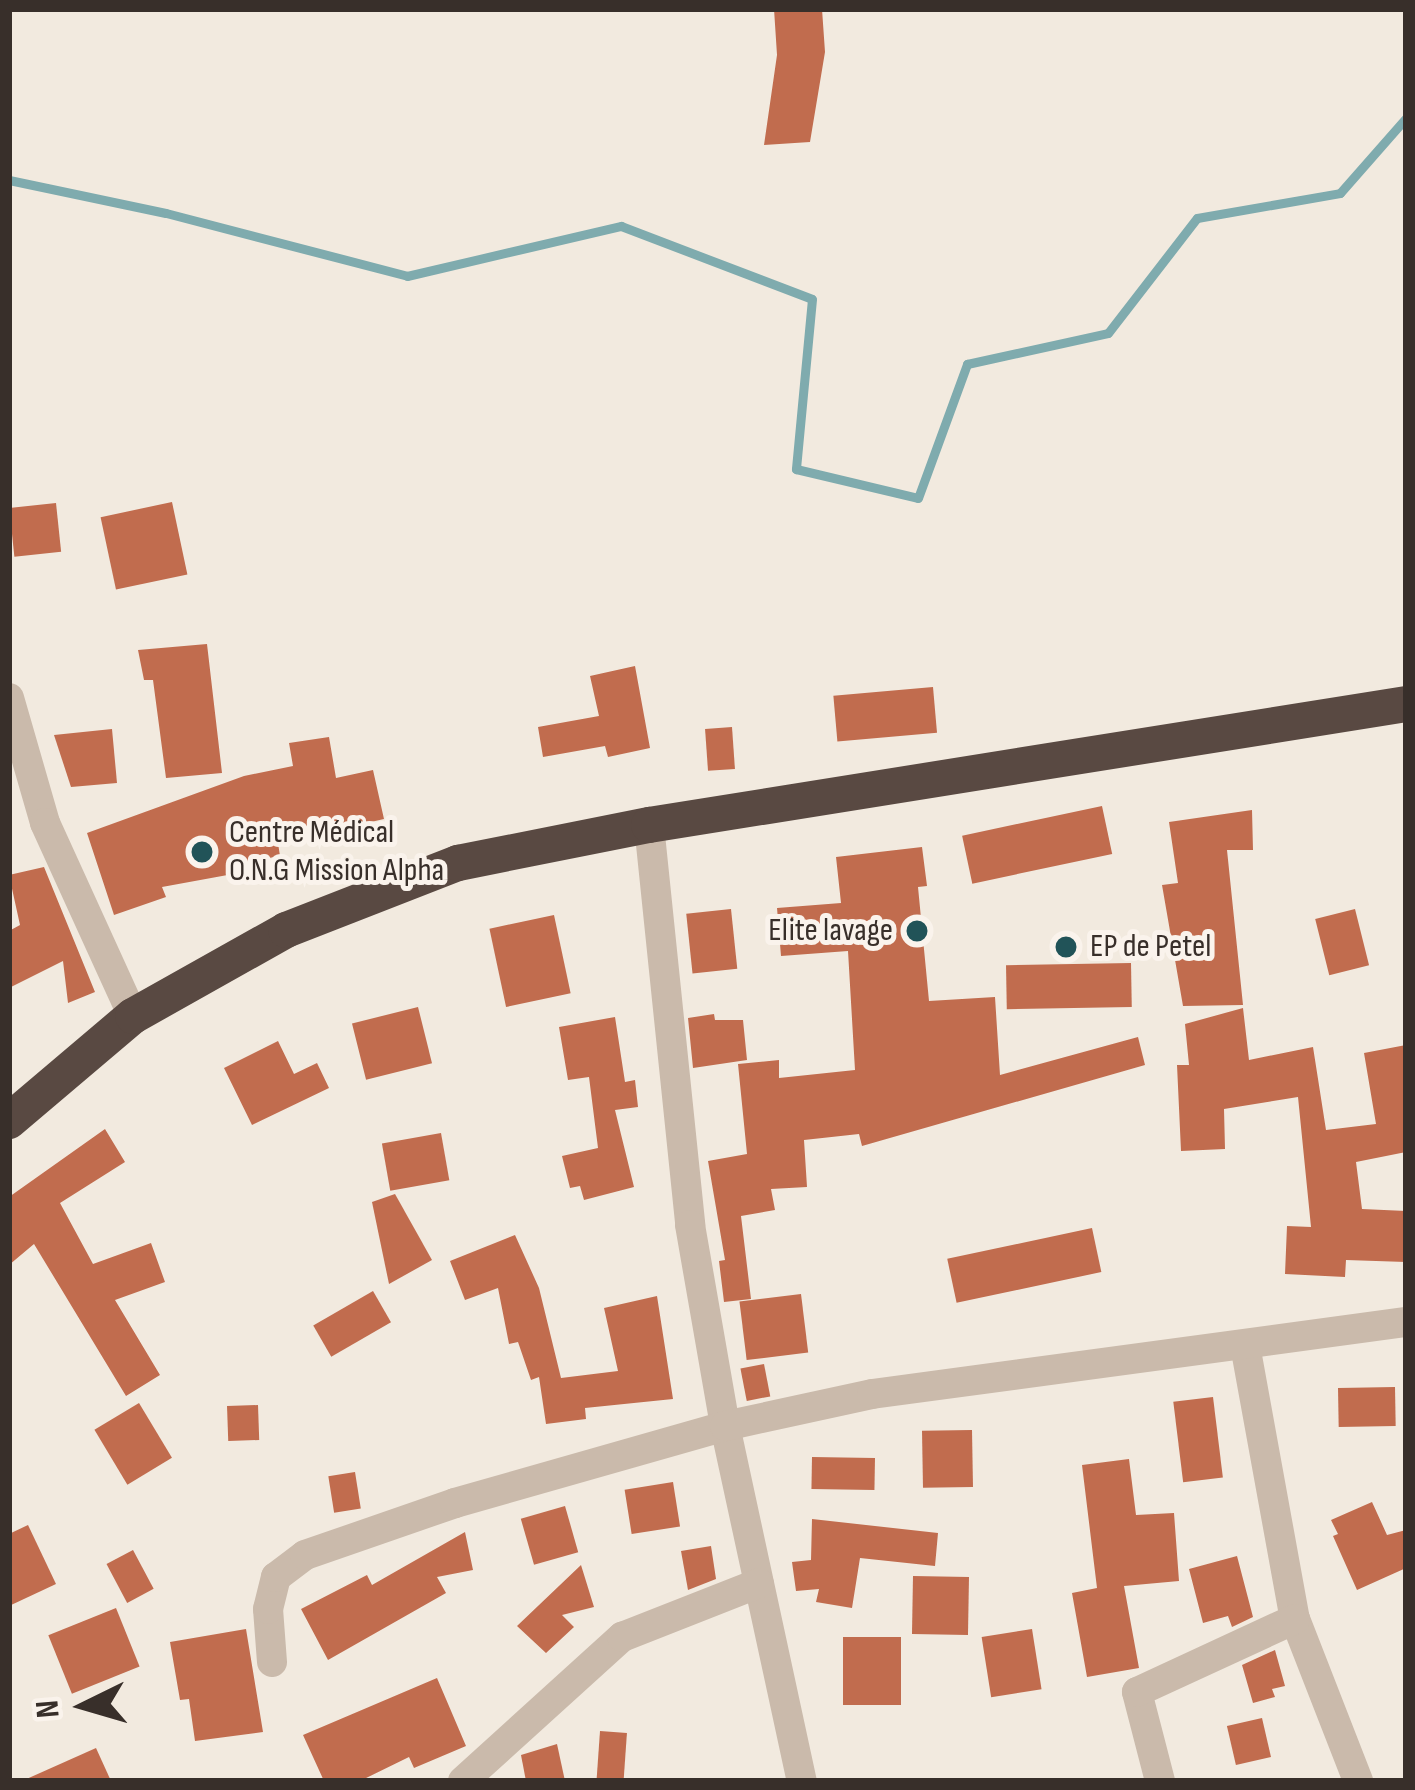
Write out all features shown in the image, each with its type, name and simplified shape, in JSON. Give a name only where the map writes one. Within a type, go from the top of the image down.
[{"type":"highway","points":[[9,1121],[133,1016],[286,930],[458,863],[649,825],[1406,704]]},
{"type":"street","points":[[9,698],[45,823],[133,1016]]},
{"type":"street","points":[[649,825],[690,1225],[724,1426],[802,1781]]},
{"type":"street","points":[[272,1662],[268,1609],[276,1577],[305,1555],[455,1503],[724,1426],[872,1394],[1406,1322]]},
{"type":"street","points":[[1245,1345],[1295,1619],[1358,1781]]},
{"type":"street","points":[[463,1781],[622,1636],[759,1583]]},
{"type":"street","points":[[1160,1781],[1136,1692],[1295,1619]]},
{"type":"building","points":[[774,9],[822,9],[825,52],[810,142],[764,145],[777,55]]},
{"type":"building","points":[[172,502],[187,574],[116,590],[101,517]]},
{"type":"building","points":[[56,503],[61,552],[14,557],[9,508]]},
{"type":"building","points":[[207,644],[222,773],[166,778],[153,680],[144,680],[138,650]]},
{"type":"building","points":[[635,666],[650,748],[608,757],[605,746],[543,757],[538,727],[599,716],[590,676]]},
{"type":"building","points":[[933,687],[937,733],[837,742],[833,696]]},
{"type":"building","points":[[732,727],[735,769],[708,771],[705,729]]},
{"type":"building","points":[[112,729],[117,783],[71,787],[54,735]]},
{"type":"building","points":[[329,737],[336,778],[373,770],[384,819],[278,843],[280,856],[231,865],[233,874],[162,887],[166,897],[114,915],[87,833],[244,776],[293,766],[289,743]]},
{"type":"building","points":[[1102,806],[1112,854],[972,884],[962,836]]},
{"type":"building","points":[[1252,810],[1253,850],[1227,850],[1243,1005],[1183,1006],[1162,885],[1178,883],[1169,822]]},
{"type":"building","points":[[922,847],[927,886],[918,887],[929,1001],[995,997],[1000,1075],[1138,1037],[1145,1065],[862,1146],[859,1134],[804,1140],[807,1187],[771,1189],[775,1210],[741,1216],[751,1299],[724,1302],[719,1261],[725,1260],[708,1161],[747,1154],[738,1064],[779,1060],[779,1078],[855,1070],[848,951],[781,956],[777,908],[841,903],[836,857]]},
{"type":"building","points":[[44,867],[95,992],[68,1003],[63,961],[9,988],[9,931],[20,925],[9,875]]},
{"type":"building","points":[[731,909],[737,969],[693,973],[686,914]]},
{"type":"building","points":[[1355,909],[1369,965],[1329,975],[1315,919]]},
{"type":"building","points":[[554,915],[571,993],[506,1007],[489,929]]},
{"type":"building","points":[[1131,963],[1132,1007],[1007,1009],[1006,965]]},
{"type":"building","points":[[418,1007],[432,1063],[366,1080],[352,1023]]},
{"type":"building","points":[[1243,1008],[1249,1060],[1313,1047],[1326,1130],[1376,1124],[1364,1053],[1406,1045],[1406,1152],[1356,1162],[1362,1209],[1406,1211],[1406,1262],[1346,1260],[1345,1277],[1285,1274],[1287,1226],[1311,1227],[1298,1097],[1224,1109],[1225,1149],[1181,1151],[1177,1065],[1189,1065],[1185,1024]]},
{"type":"building","points":[[714,1014],[715,1020],[743,1020],[747,1060],[693,1068],[688,1018]]},
{"type":"building","points":[[615,1017],[625,1082],[635,1080],[638,1107],[615,1110],[634,1187],[584,1200],[580,1186],[570,1188],[562,1156],[598,1148],[589,1077],[568,1080],[559,1027]]},
{"type":"building","points":[[278,1041],[294,1074],[317,1063],[329,1088],[252,1125],[224,1068]]},
{"type":"building","points":[[105,1129],[125,1162],[60,1203],[93,1264],[151,1243],[165,1282],[115,1300],[160,1375],[126,1396],[34,1244],[9,1265],[9,1197]]},
{"type":"building","points":[[441,1133],[449,1180],[390,1191],[382,1143]]},
{"type":"building","points":[[395,1194],[432,1260],[389,1284],[372,1202]]},
{"type":"building","points":[[1092,1228],[1101,1272],[957,1303],[947,1259]]},
{"type":"building","points":[[515,1235],[539,1288],[561,1378],[618,1371],[604,1308],[657,1296],[673,1399],[585,1408],[586,1419],[546,1424],[539,1377],[531,1380],[518,1342],[509,1344],[498,1288],[465,1300],[450,1261]]},
{"type":"building","points":[[373,1291],[391,1322],[331,1357],[313,1326]]},
{"type":"building","points":[[801,1294],[808,1353],[747,1360],[739,1302]]},
{"type":"building","points":[[764,1364],[770,1396],[747,1401],[740,1369]]},
{"type":"building","points":[[1395,1387],[1396,1426],[1339,1427],[1338,1388]]},
{"type":"building","points":[[1213,1397],[1223,1477],[1183,1482],[1173,1402]]},
{"type":"building","points":[[139,1403],[172,1458],[127,1485],[94,1430]]},
{"type":"building","points":[[258,1405],[259,1440],[228,1441],[227,1406]]},
{"type":"building","points":[[972,1430],[973,1487],[923,1488],[922,1431]]},
{"type":"building","points":[[812,1457],[875,1458],[874,1490],[811,1489]]},
{"type":"building","points":[[1129,1459],[1136,1515],[1174,1513],[1179,1581],[1124,1586],[1139,1668],[1087,1677],[1072,1593],[1097,1588],[1082,1465]]},
{"type":"building","points":[[355,1472],[361,1509],[334,1513],[328,1476]]},
{"type":"building","points":[[673,1482],[680,1526],[632,1534],[625,1490]]},
{"type":"building","points":[[1372,1502],[1387,1535],[1406,1530],[1406,1568],[1357,1590],[1333,1536],[1338,1534],[1331,1520]]},
{"type":"building","points":[[565,1506],[578,1552],[534,1565],[521,1519]]},
{"type":"building","points":[[812,1519],[938,1533],[935,1566],[860,1558],[852,1608],[816,1602],[819,1589],[796,1591],[792,1562],[811,1560]]},
{"type":"building","points":[[28,1525],[56,1584],[9,1606],[9,1534]]},
{"type":"building","points":[[465,1532],[473,1570],[437,1577],[446,1593],[328,1660],[301,1609],[367,1575],[372,1585]]},
{"type":"building","points":[[711,1546],[716,1579],[688,1590],[681,1551]]},
{"type":"building","points":[[133,1550],[154,1589],[127,1603],[107,1564]]},
{"type":"building","points":[[1237,1556],[1253,1617],[1232,1627],[1228,1616],[1203,1623],[1189,1569]]},
{"type":"building","points":[[581,1565],[594,1607],[562,1615],[574,1627],[546,1653],[517,1626]]},
{"type":"building","points":[[913,1576],[969,1577],[968,1635],[912,1634]]},
{"type":"building","points":[[116,1608],[140,1666],[72,1694],[48,1635]]},
{"type":"building","points":[[246,1629],[263,1732],[195,1741],[189,1699],[180,1700],[170,1642]]},
{"type":"building","points":[[1032,1629],[1042,1689],[991,1697],[982,1637]]},
{"type":"building","points":[[843,1637],[901,1637],[901,1705],[843,1705]]},
{"type":"building","points":[[1275,1650],[1285,1686],[1272,1689],[1275,1697],[1253,1703],[1242,1665]]},
{"type":"building","points":[[437,1678],[466,1746],[414,1768],[409,1757],[360,1781],[324,1781],[303,1735]]},
{"type":"building","points":[[1262,1718],[1271,1757],[1236,1765],[1227,1726]]},
{"type":"building","points":[[600,1731],[627,1733],[624,1781],[597,1781]]},
{"type":"building","points":[[557,1744],[565,1781],[526,1781],[521,1755]]},
{"type":"building","points":[[96,1748],[111,1781],[22,1781]]},
{"type":"waterway","points":[[9,180],[166,213],[407,276],[621,226],[812,299],[796,469],[918,498],[967,364],[1108,333],[1197,218],[1340,193],[1406,118]]},
{"type":"place","name":"Centre Médical O.N.G Mission Alpha","points":[[202,852]]},
{"type":"place","name":"Elite lavage","points":[[917,931]]},
{"type":"place","name":"EP de Petel","points":[[1066,947]]}]
